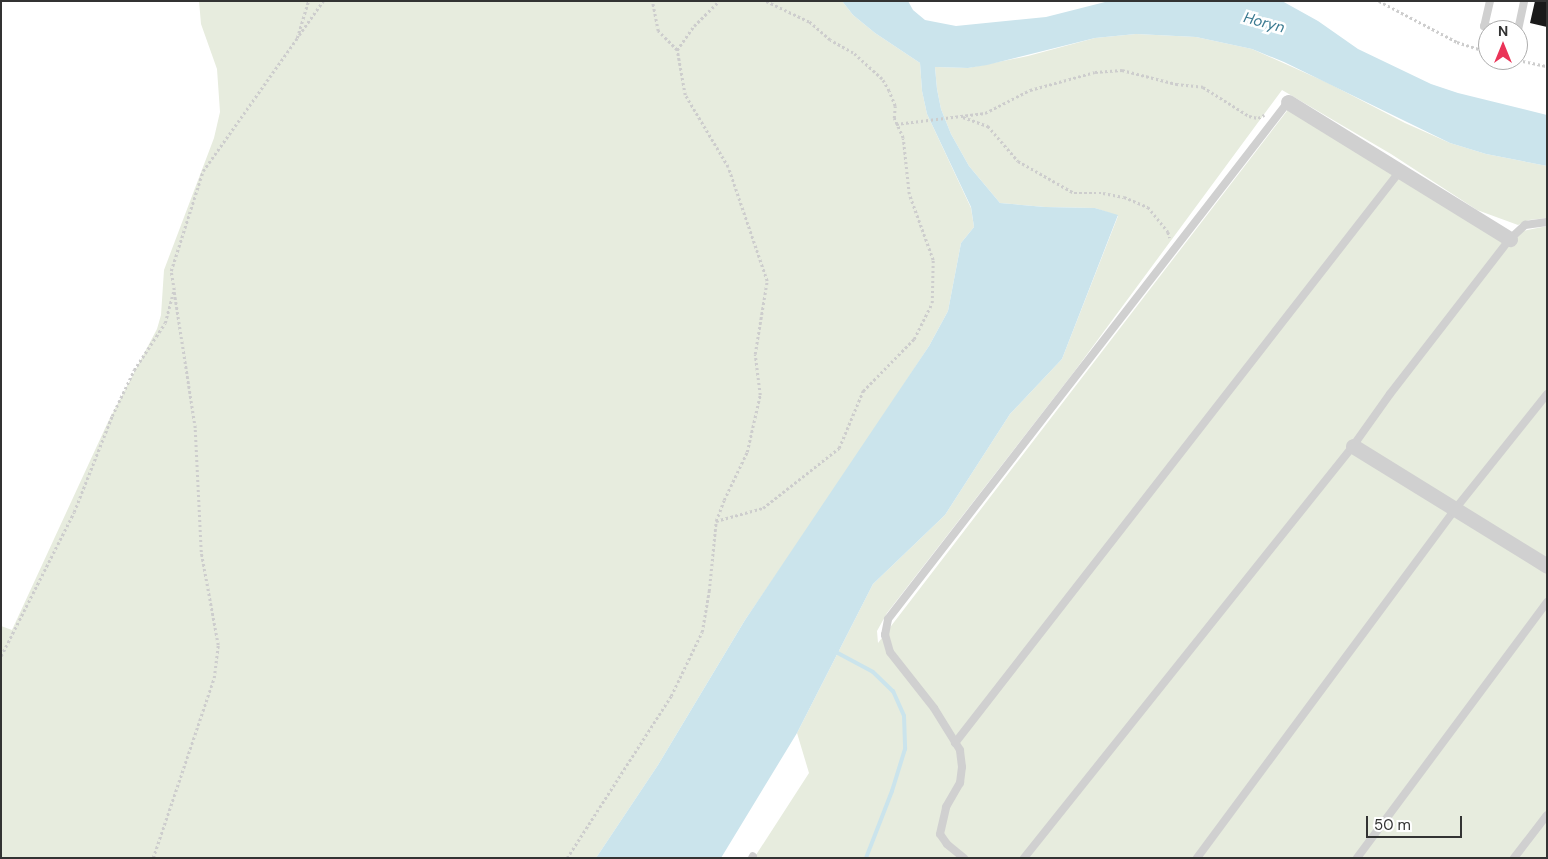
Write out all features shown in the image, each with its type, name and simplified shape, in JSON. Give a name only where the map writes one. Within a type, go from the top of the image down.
[{"type":"street","points":[[1288,102],[1510,239]]},
{"type":"street","points":[[1353,446],[1547,566]]},
{"type":"lane","points":[[1485,20],[1490,1]]},
{"type":"lane","points":[[1520,20],[1524,1]]},
{"type":"lane","points":[[964,858],[947,844],[940,834],[946,807],[960,783],[962,767],[960,750],[939,715],[890,652],[885,635],[888,619],[1288,102]]},
{"type":"lane","points":[[955,743],[1400,171]]},
{"type":"lane","points":[[1024,858],[1353,446],[1390,394],[1510,239],[1525,225],[1547,222]]},
{"type":"lane","points":[[1197,858],[1456,508],[1547,394]]},
{"type":"lane","points":[[1357,858],[1547,602]]},
{"type":"lane","points":[[1514,858],[1547,815]]},
{"type":"path","points":[[296,38],[308,1]]},
{"type":"path","points":[[153,858],[214,678],[218,645],[201,552],[195,428],[171,271],[202,171],[323,1]]},
{"type":"path","points":[[567,858],[671,696],[702,632],[709,591],[716,521],[747,452],[760,395],[755,354],[767,280],[728,167],[685,95],[677,50],[658,31],[652,1]]},
{"type":"path","points":[[677,50],[694,26],[719,1]]},
{"type":"path","points":[[716,521],[763,508],[839,448],[863,391],[914,339],[932,303],[932,260],[909,194],[905,150],[896,124],[894,100],[882,79],[853,53],[830,40],[810,22],[765,1]]},
{"type":"path","points":[[1379,1],[1457,42],[1478,49]]},
{"type":"path","points":[[1528,62],[1547,66]]},
{"type":"path","points":[[896,124],[993,111],[1030,90],[1095,72],[1122,70],[1176,84],[1203,87],[1254,118],[1260,117],[1269,110]]},
{"type":"path","points":[[961,116],[988,126],[1018,161],[1074,193],[1103,193],[1124,196],[1148,207],[1168,232],[1172,244],[1172,252]]},
{"type":"path","points":[[1,656],[74,512],[116,408],[134,370],[165,323],[174,290]]},
{"type":"shaded area","points":[[199,1],[842,1],[853,15],[875,33],[920,63],[922,91],[927,114],[971,208],[974,227],[961,243],[948,311],[929,346],[845,474],[745,620],[658,765],[596,858],[1,858],[1,626],[12,630],[108,422],[157,329],[161,315],[164,270],[214,138],[220,112],[217,69],[201,24]]},
{"type":"shaded area","points":[[1136,34],[1196,37],[1252,49],[1328,83],[1405,123],[1450,143],[1486,154],[1547,166],[1547,218],[1529,220],[1518,225],[1477,210],[1391,154],[1282,90],[1074,372],[887,613],[877,631],[878,643],[1290,107],[1511,245],[1523,231],[1547,226],[1547,858],[754,858],[809,773],[797,733],[873,584],[945,515],[1010,414],[1062,359],[1118,216],[1095,208],[1045,207],[1000,203],[969,166],[951,134],[941,109],[935,67],[968,68],[1028,56],[1095,38]]},
{"type":"water","name":"Horyn","points":[[842,1],[908,1],[913,10],[925,20],[956,26],[1046,17],[1109,1],[1282,1],[1318,21],[1358,49],[1431,84],[1458,93],[1547,115],[1547,166],[1486,154],[1450,143],[1284,62],[1252,49],[1196,37],[1136,34],[1095,38],[987,65],[968,68],[935,67],[941,109],[951,134],[969,166],[1000,203],[1045,207],[1095,208],[1118,215],[1062,359],[1010,414],[945,515],[873,584],[797,733],[721,858],[596,858],[658,765],[745,620],[929,346],[948,311],[961,243],[974,227],[971,207],[927,114],[922,91],[920,63],[875,33],[853,15]]},
{"type":"building","points":[[1535,1],[1547,1],[1547,27],[1530,23]]},
{"type":"waterway","points":[[834,651],[873,672],[893,691],[904,716],[905,749],[892,791],[866,858]]}]
